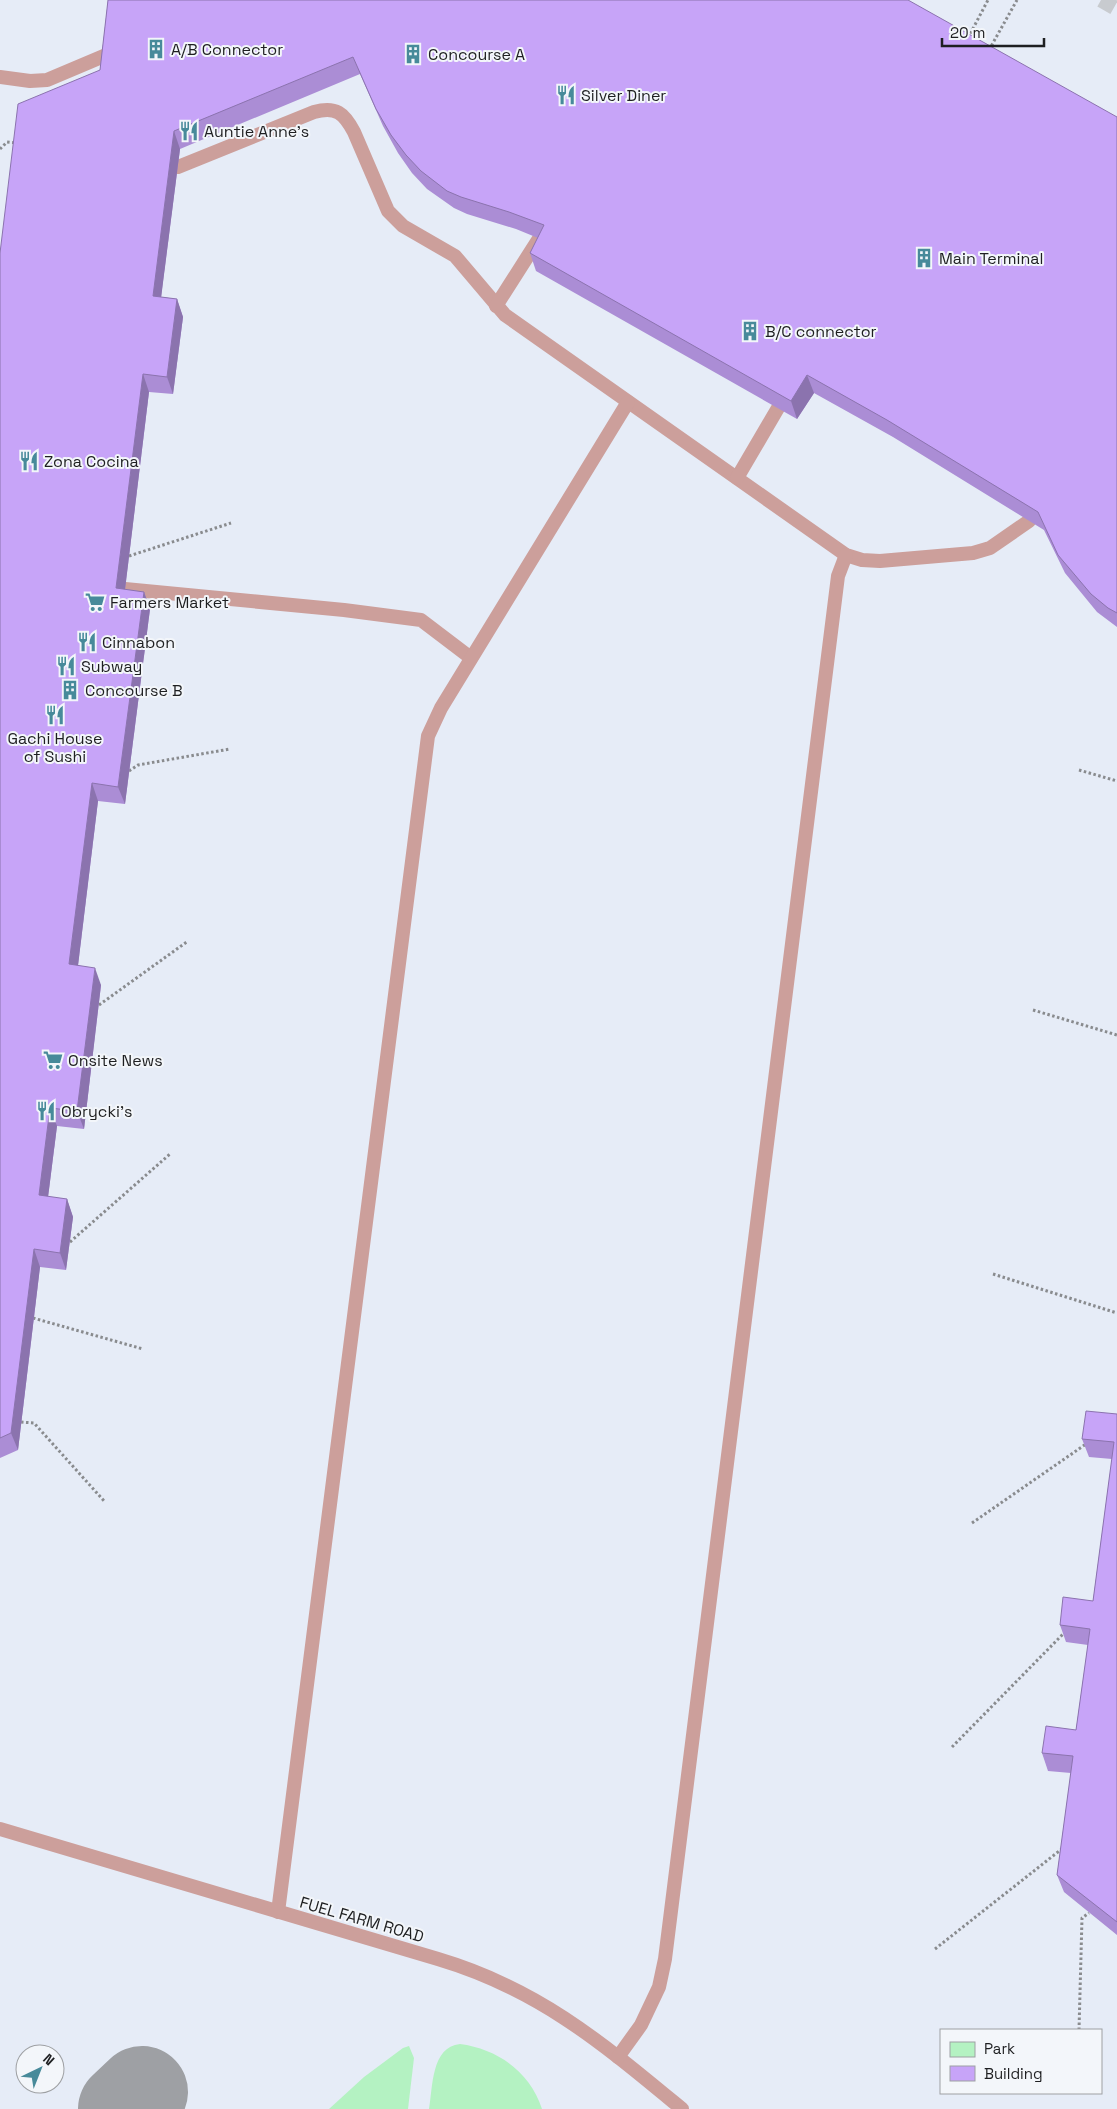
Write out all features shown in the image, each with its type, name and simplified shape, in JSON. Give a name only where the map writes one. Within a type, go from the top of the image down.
[{"type":"lane","points":[[0,76],[39,81],[56,76],[133,43]]},
{"type":"lane","points":[[39,81],[44,97]]},
{"type":"lane","points":[[178,167],[314,112],[330,109],[349,122],[388,211],[403,226],[455,256],[480,284],[496,306],[519,326],[846,555],[862,560],[880,561],[958,556],[990,548],[1029,521]]},
{"type":"lane","points":[[496,306],[540,237]]},
{"type":"lane","points":[[278,1912],[425,750],[433,721],[628,402]]},
{"type":"lane","points":[[737,478],[778,408]]},
{"type":"lane","points":[[618,2056],[641,2024],[659,1987],[665,1959],[838,576],[846,555]]},
{"type":"lane","points":[[124,589],[344,610],[421,620],[471,658]]},
{"type":"lane","name":"FUEL FARM ROAD","points":[[0,1829],[438,1959],[485,1975],[566,2018],[618,2056],[682,2109]]},
{"type":"path","points":[[964,45],[988,0]]},
{"type":"path","points":[[985,57],[1017,0]]},
{"type":"path","points":[[0,149],[7,142],[21,144]]},
{"type":"path","points":[[129,556],[231,522]]},
{"type":"path","points":[[129,771],[138,765],[230,749]]},
{"type":"path","points":[[1079,770],[1117,780]]},
{"type":"path","points":[[99,1005],[188,941]]},
{"type":"path","points":[[1033,1010],[1117,1035]]},
{"type":"path","points":[[70,1242],[170,1154]]},
{"type":"path","points":[[993,1274],[1117,1313]]},
{"type":"path","points":[[33,1318],[143,1349]]},
{"type":"path","points":[[21,1422],[34,1423],[105,1502]]},
{"type":"path","points":[[972,1523],[1091,1441]]},
{"type":"path","points":[[952,1747],[1068,1628]]},
{"type":"path","points":[[935,1949],[1070,1843]]},
{"type":"path","points":[[1079,2029],[1082,1918],[1089,1912]]},
{"type":"shaded area","points":[[0,0],[1117,0],[1117,2109],[0,2109]]},
{"type":"green space","points":[[460,2044],[487,2051],[511,2064],[529,2084],[537,2096],[542,2109],[429,2109],[435,2069],[439,2060],[443,2052]]},
{"type":"green space","points":[[409,2046],[414,2058],[408,2109],[329,2109],[364,2077],[403,2048]]},
{"type":"building","points":[[108,0],[908,0],[1117,117],[1117,613],[1091,594],[1058,555],[1038,512],[887,420],[807,375],[791,401],[530,253],[544,225],[447,191],[421,171],[391,135],[376,109],[353,57],[174,131],[153,296],[177,299],[167,377],[143,374],[116,588],[144,592],[118,787],[92,783],[69,964],[95,968],[77,1111],[50,1108],[39,1195],[67,1199],[60,1253],[34,1249],[11,1433],[0,1438],[0,253],[18,104],[100,70]]},
{"type":"building","points":[[1086,1411],[1117,1414],[1117,1922],[1057,1875],[1073,1756],[1042,1753],[1046,1726],[1076,1730],[1090,1629],[1060,1625],[1063,1597],[1093,1601],[1114,1442],[1082,1439]]},
{"type":"taxiway","points":[[124,2109],[142,2092]]},
{"type":"tunnel","points":[[1101,0],[1117,9]]},
{"type":"place","name":"A/B Connector","points":[[156,49]]},
{"type":"place","name":"Concourse A","points":[[413,54]]},
{"type":"place","name":"Silver Diner","points":[[566,95]]},
{"type":"place","name":"Auntie Anne's","points":[[189,131]]},
{"type":"place","name":"Main Terminal","points":[[924,258]]},
{"type":"place","name":"B/C connector","points":[[750,331]]},
{"type":"place","name":"Zona Cocina","points":[[29,461]]},
{"type":"place","name":"Farmers Market","points":[[95,602]]},
{"type":"place","name":"Cinnabon","points":[[87,642]]},
{"type":"place","name":"Subway","points":[[66,666]]},
{"type":"place","name":"Concourse B","points":[[70,690]]},
{"type":"place","name":"Gachi House of Sushi","points":[[55,715]]},
{"type":"place","name":"Onsite News","points":[[53,1060]]},
{"type":"place","name":"Obrycki's","points":[[46,1111]]}]
